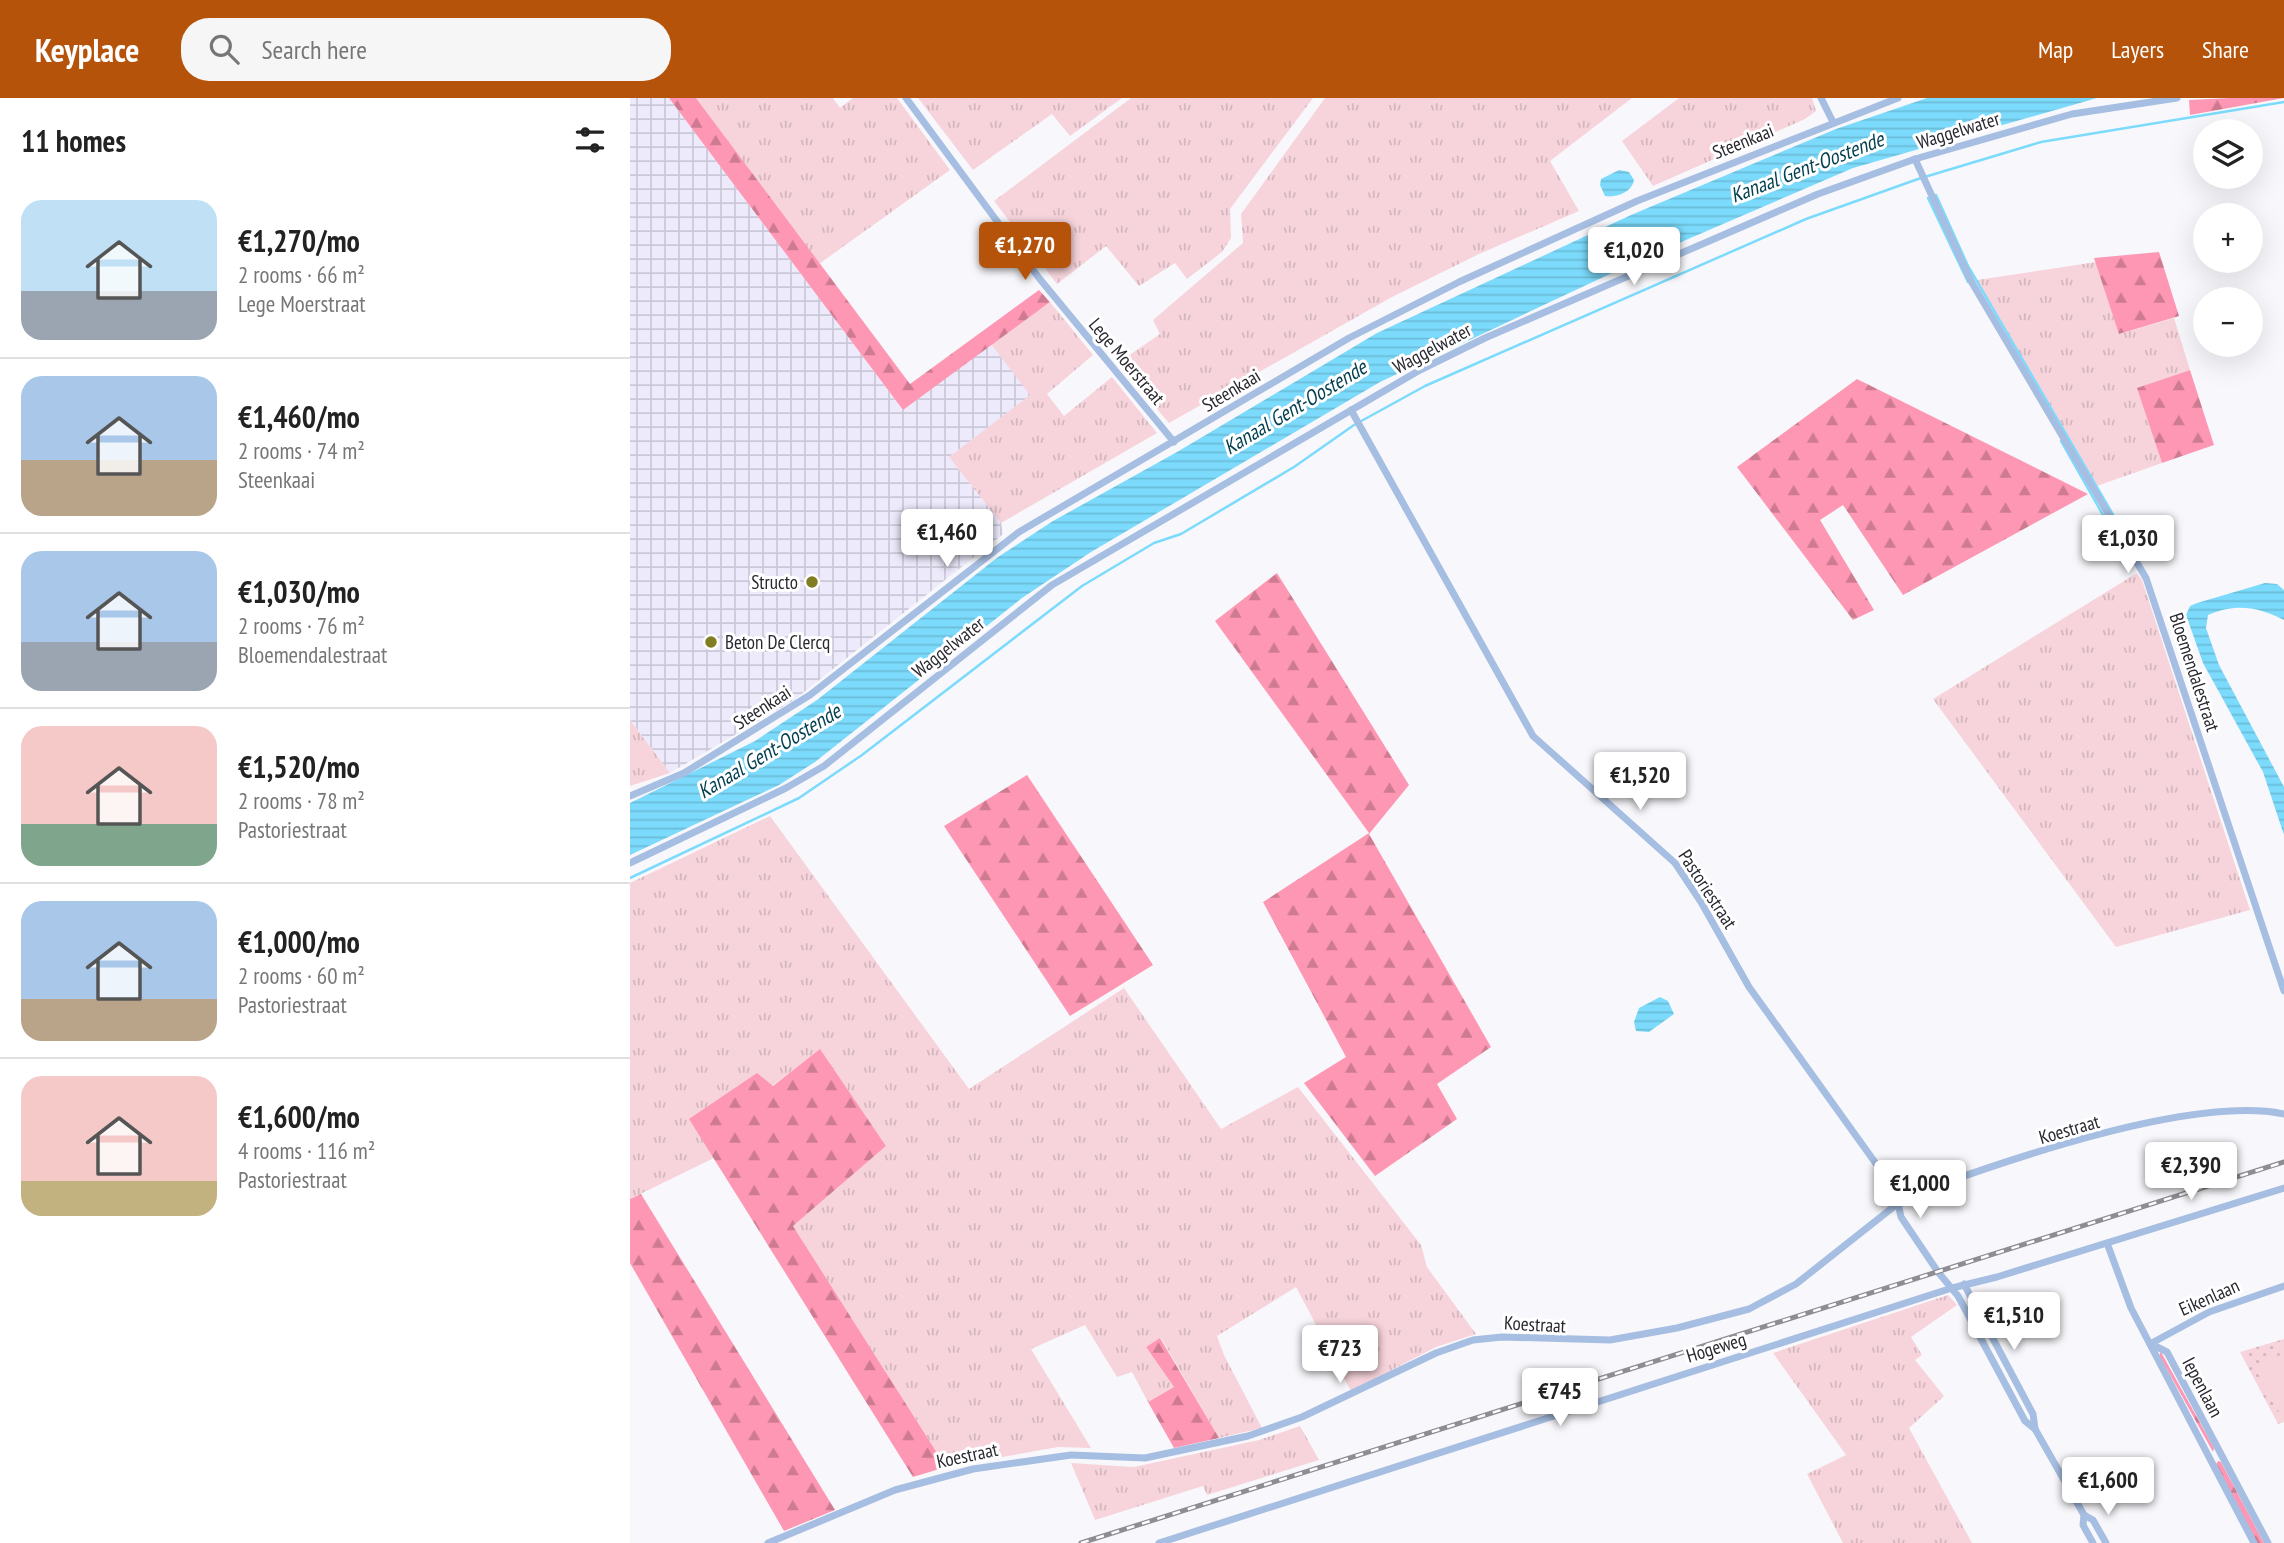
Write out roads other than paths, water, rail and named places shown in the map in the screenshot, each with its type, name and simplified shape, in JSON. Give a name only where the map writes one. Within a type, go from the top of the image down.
[{"type":"street","name":"Lege Moerstraat","points":[[906,98],[1039,278],[1174,442]]},
{"type":"street","points":[[1821,98],[1833,122]]},
{"type":"street","name":"Steenkaai","points":[[630,796],[684,773],[799,702],[1019,532],[1349,338],[1459,282],[1637,201],[1898,98]]},
{"type":"street","name":"Waggelwater","points":[[630,863],[786,788],[824,766],[1052,585],[1351,410],[1485,338],[1818,194],[1915,159],[2072,114],[2177,98]]},
{"type":"street","name":"Bloemendalestraat","points":[[1915,159],[1971,281],[2146,578],[2284,992]]},
{"type":"street","name":"Pastoriestraat","points":[[1351,410],[1533,736],[1675,863],[1749,987],[1887,1179],[1901,1217],[1932,1264],[1952,1288],[2025,1421],[2035,1429],[2084,1515],[2093,1520],[2106,1543]]},
{"type":"street","name":"Koestraat","points":[[768,1543],[895,1490],[973,1469],[1071,1455],[1145,1458],[1248,1436],[1302,1417],[1436,1353],[1473,1340],[1502,1337],[1571,1342],[1611,1340],[1660,1332],[1749,1308],[1786,1292],[1906,1197],[1950,1181],[2123,1130],[2230,1111],[2284,1114]]},
{"type":"street","name":"Hogeweg","points":[[1159,1543],[1964,1284],[1997,1277],[2284,1188]]},
{"type":"street","name":"Iepenlaan","points":[[2107,1243],[2126,1296],[2254,1543]]},
{"type":"street","name":"Pastoriestraat","points":[[1964,1284],[2033,1414],[2035,1429]]},
{"type":"street","name":"Eikenlaan","points":[[2150,1344],[2218,1308],[2284,1286]]},
{"type":"street","points":[[1976,1332],[1985,1327]]},
{"type":"street","name":"Iepenlaan","points":[[2150,1344],[2167,1352],[2268,1543]]},
{"type":"street","points":[[1997,1372],[2006,1366]]},
{"type":"street","points":[[2209,1460],[2221,1454]]},
{"type":"street","name":"Pastoriestraat","points":[[2084,1515],[2082,1525],[2093,1543]]},
{"type":"water","name":"Kanaal Gent-Oostende","points":[[1927,98],[2097,98],[1853,168],[1644,258],[1380,382],[1091,552],[1022,598],[815,762],[779,785],[630,855],[630,803],[755,741],[817,700],[998,557],[1053,521],[1177,452],[1377,333],[1631,215],[1836,129]]},
{"type":"water","points":[[1619,170],[1629,172],[1634,180],[1633,184],[1623,193],[1605,196],[1600,185],[1601,179]]},
{"type":"water","points":[[2265,583],[2277,584],[2284,590],[2284,620],[2265,612],[2237,608],[2208,615],[2206,628],[2219,665],[2284,787],[2284,835],[2263,772],[2203,663],[2186,615],[2190,606],[2197,603]]},
{"type":"water","points":[[1660,997],[1668,1001],[1674,1014],[1649,1032],[1636,1031],[1634,1022],[1639,1008]]},
{"type":"waterway","points":[[630,878],[799,798],[862,755],[1082,586],[1154,543],[1181,534],[1294,467],[1354,425],[1425,386],[1806,219],[1918,179],[2041,142],[2284,102]]},
{"type":"waterway","points":[[1936,195],[1968,266],[2126,537]]},
{"type":"waterway","points":[[1928,198],[1968,282]]},
{"type":"waterway","points":[[2061,441],[2103,515]]},
{"type":"railway","points":[[1081,1543],[2284,1162]]},
{"type":"place","name":"Structo","points":[[812,582]]},
{"type":"place","name":"Beton De Clercq","points":[[711,642]]}]
